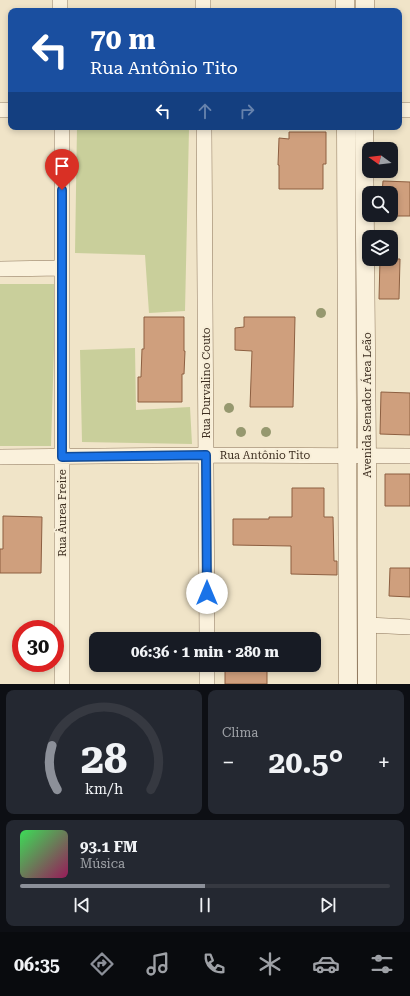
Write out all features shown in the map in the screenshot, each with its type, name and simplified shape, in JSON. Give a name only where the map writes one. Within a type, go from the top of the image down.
[{"type":"street","name":"Rua Àurea Freire","points":[[62,130],[62,684]]},
{"type":"street","name":"Rua Durvalino Couto","points":[[204,130],[207,632]]},
{"type":"street","name":"Avenida Senador Área Leão","points":[[346,130],[348,684]]},
{"type":"street","name":"Avenida Senador Área Leão","points":[[364,130],[367,456],[367,684]]},
{"type":"street","points":[[0,269],[62,268]]},
{"type":"street","name":"Rua Antônio Tito","points":[[0,457],[206,455],[410,456]]},
{"type":"street","points":[[367,625],[410,627]]},
{"type":"street","points":[[207,672],[207,684]]},
{"type":"green space","points":[[77,130],[189,130],[185,311],[149,313],[145,255],[75,253]]},
{"type":"green space","points":[[0,284],[56,284],[51,446],[0,446]]},
{"type":"green space","points":[[135,348],[136,410],[190,407],[192,444],[82,442],[80,350]]},
{"type":"building","points":[[289,132],[326,132],[326,164],[323,164],[323,189],[279,189],[279,138],[289,139]]},
{"type":"building","points":[[383,181],[410,182],[410,216],[398,216],[398,186],[383,186]]},
{"type":"building","points":[[398,259],[400,259],[399,299],[379,299],[380,266],[398,266]]},
{"type":"building","points":[[144,317],[184,317],[185,351],[184,374],[182,374],[182,402],[138,402],[138,377],[141,377],[142,349],[144,349]]},
{"type":"building","points":[[244,317],[295,317],[293,407],[250,407],[252,351],[235,350],[235,328],[244,327]]},
{"type":"building","points":[[381,392],[410,393],[410,435],[380,434]]},
{"type":"building","points":[[385,474],[410,474],[410,506],[385,506]]},
{"type":"building","points":[[292,488],[324,488],[324,517],[333,517],[334,561],[337,561],[337,575],[291,574],[291,546],[233,545],[233,519],[269,519],[269,517],[292,517]]},
{"type":"building","points":[[3,516],[42,517],[41,573],[0,573],[0,549],[3,549]]},
{"type":"building","points":[[390,568],[410,568],[410,597],[389,596]]},
{"type":"building","points":[[225,672],[267,672],[267,684],[225,684]]},
{"type":"route","points":[[62,190],[62,457],[206,455],[207,593]]}]
